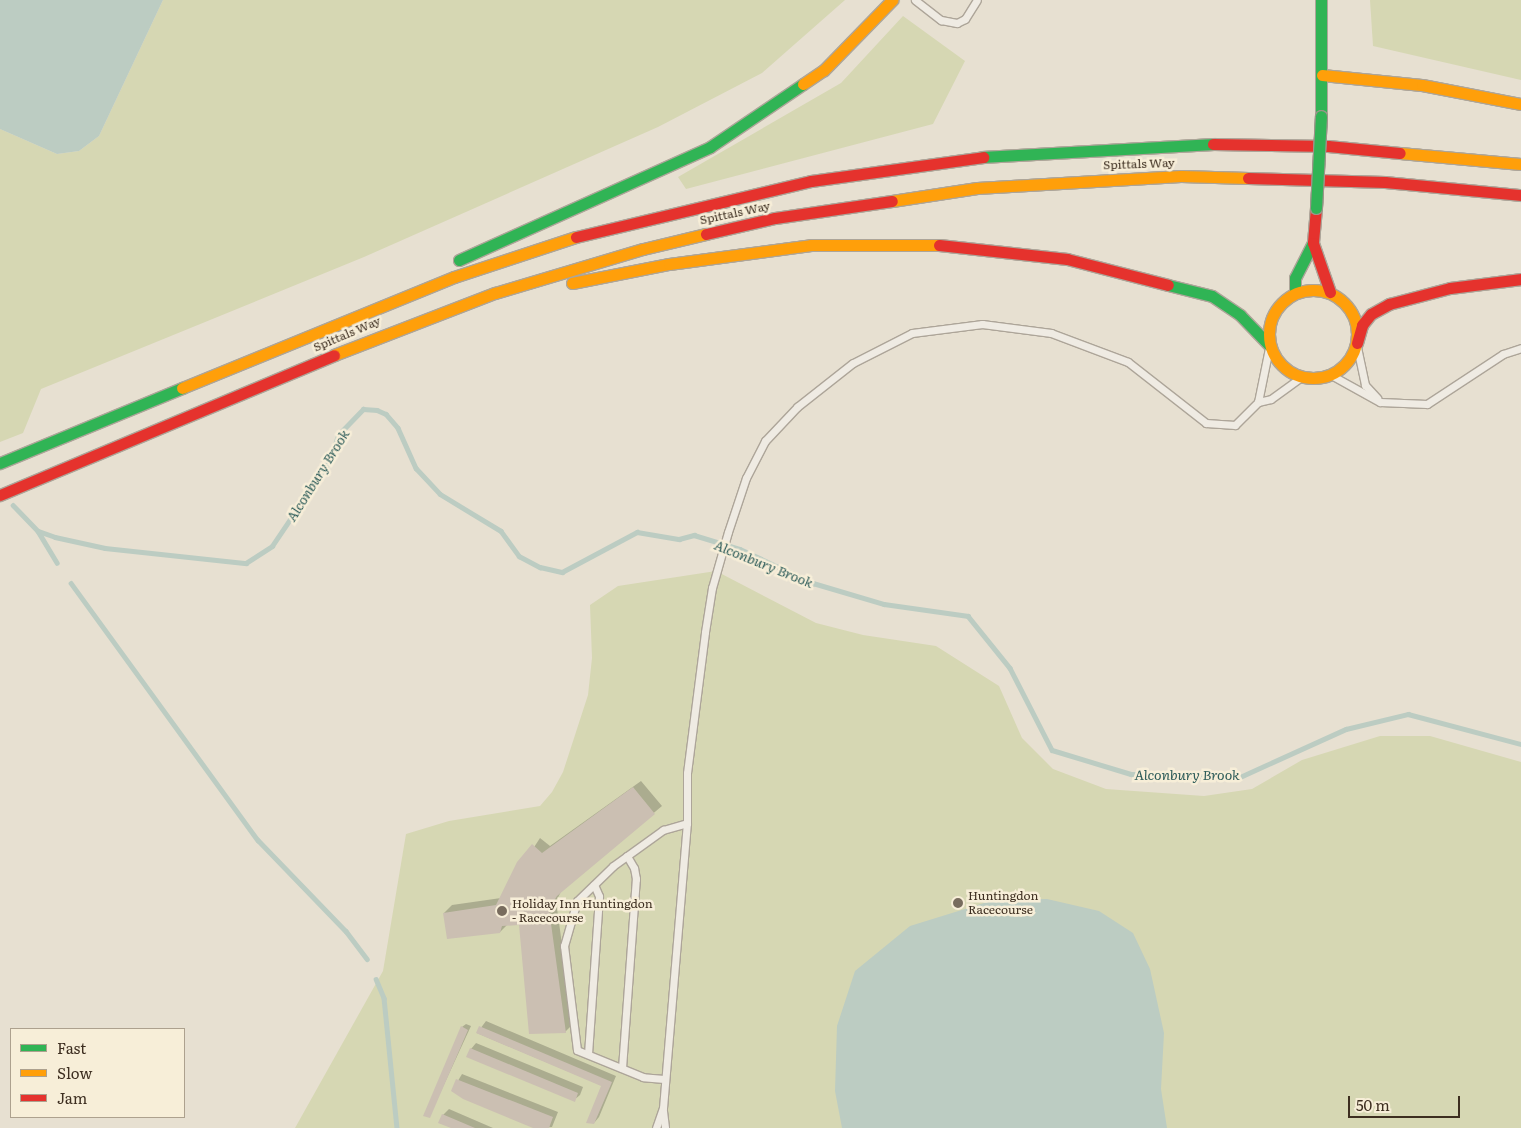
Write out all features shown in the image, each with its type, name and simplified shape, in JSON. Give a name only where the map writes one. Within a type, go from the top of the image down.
[{"type":"main road","points":[[445,265],[523,233],[710,147],[824,70],[892,0]]},
{"type":"main road","points":[[1295,292],[1295,278],[1313,243],[1321,116],[1321,0]]},
{"type":"main road","points":[[1322,75],[1422,85],[1521,104]]},
{"type":"main road","name":"Spittals Way","points":[[0,463],[317,331],[454,277],[595,232],[739,196],[884,169],[1032,152],[1180,144],[1328,146],[1521,164]]},
{"type":"main road","name":"Spittals Way","points":[[0,495],[395,329],[577,267],[709,232],[842,206],[977,188],[1113,178],[1249,176],[1385,182],[1521,195]]},
{"type":"main road","points":[[1313,243],[1330,292],[1351,310],[1358,330],[1357,344]]},
{"type":"main road","points":[[395,329],[581,281],[669,264],[811,245],[933,244],[1067,259],[1212,296],[1240,315],[1270,346],[1278,362],[1301,377],[1331,375],[1349,361],[1357,344],[1362,325],[1371,314],[1389,304],[1450,288],[1521,278]]},
{"type":"main road","points":[[317,331],[393,288]]},
{"type":"main road","points":[[1270,346],[1269,327],[1276,308],[1295,292],[1309,289],[1330,292]]},
{"type":"lane","points":[[915,0],[941,20],[956,23],[965,19],[978,0]]},
{"type":"lane","points":[[665,1128],[663,1108],[664,1079],[687,823],[687,773],[704,632],[716,571],[728,532],[746,478],[765,442],[797,407],[853,363],[912,333],[982,324],[1051,333],[1128,362],[1206,423],[1235,425],[1258,402],[1271,399],[1301,377]]},
{"type":"lane","points":[[1357,344],[1365,385],[1380,402]]},
{"type":"lane","points":[[1258,402],[1270,346]]},
{"type":"lane","points":[[1331,375],[1380,402],[1427,404],[1503,354],[1521,348]]},
{"type":"lane","points":[[664,1079],[643,1077],[577,1050],[564,946],[577,901],[627,856],[663,830],[687,823]]},
{"type":"lane","points":[[622,1068],[636,879],[634,868],[627,856]]},
{"type":"lane","points":[[588,1054],[599,896],[594,885]]},
{"type":"lane","points":[[656,1128],[663,1108]]},
{"type":"green space","points":[[163,0],[845,0],[762,73],[658,127],[364,257],[41,389],[23,433],[0,442],[0,129],[57,154],[79,151],[99,136]]},
{"type":"green space","points":[[1370,0],[1521,0],[1521,80],[1373,46]]},
{"type":"green space","points":[[903,16],[965,61],[933,124],[686,189],[678,177],[841,83]]},
{"type":"green space","name":"Huntingdon Racecourse","points":[[716,571],[816,623],[863,635],[936,646],[999,686],[1022,738],[1053,769],[1106,789],[1204,796],[1252,789],[1302,760],[1380,736],[1430,736],[1521,762],[1521,1128],[295,1128],[383,971],[406,834],[449,821],[540,806],[552,792],[563,772],[588,695],[592,658],[590,605],[618,586]]},
{"type":"shaded area","points":[[0,0],[163,0],[99,136],[79,151],[57,154],[0,129]]},
{"type":"shaded area","points":[[1047,899],[1099,911],[1133,933],[1150,969],[1164,1033],[1161,1089],[1167,1128],[842,1128],[835,1091],[837,1026],[855,971],[910,926],[994,900]]},
{"type":"building","name":"Holiday Inn Huntingdon - Racecourse","points":[[633,787],[655,814],[557,896],[549,909],[566,1033],[529,1034],[519,925],[502,926],[500,933],[447,939],[443,913],[496,905],[517,862],[532,844],[542,853]]},
{"type":"building","points":[[461,1026],[468,1030],[430,1118],[423,1116]]},
{"type":"building","points":[[479,1026],[612,1082],[594,1124],[586,1123],[601,1086],[476,1033]]},
{"type":"building","points":[[470,1048],[578,1093],[575,1102],[466,1057]]},
{"type":"building","points":[[456,1079],[553,1117],[549,1128],[533,1128],[463,1099],[451,1091]]},
{"type":"building","points":[[442,1114],[475,1128],[451,1128],[438,1123]]},
{"type":"waterway","name":"Alconbury Brook","points":[[13,505],[38,531],[55,537],[105,548],[246,563],[272,546],[330,460],[338,435],[363,409],[377,410],[386,414],[398,428],[416,468],[440,494],[501,531],[519,556],[540,567],[562,572],[637,532],[679,539],[694,535],[740,549],[813,583],[884,604],[968,616],[1010,668],[1052,750],[1131,774],[1240,777],[1346,729],[1408,714],[1521,744]]},
{"type":"waterway","points":[[38,531],[57,563]]},
{"type":"waterway","points":[[71,583],[258,840],[346,931],[367,959]]},
{"type":"waterway","points":[[376,979],[384,998],[397,1128]]},
{"type":"traffic: fast","points":[[1321,0],[1321,116]]},
{"type":"traffic: fast","points":[[459,260],[710,147],[803,84]]},
{"type":"traffic: fast","points":[[1316,208],[1321,116]]},
{"type":"traffic: fast","points":[[983,157],[1213,144]]},
{"type":"traffic: fast","points":[[1295,291],[1295,278],[1313,243]]},
{"type":"traffic: fast","points":[[1168,285],[1212,296],[1240,315],[1270,346]]},
{"type":"traffic: fast","points":[[0,463],[182,388]]},
{"type":"traffic: slow","points":[[803,84],[824,70],[892,0]]},
{"type":"traffic: slow","points":[[1322,75],[1422,85],[1521,104]]},
{"type":"traffic: slow","points":[[1400,153],[1521,164]]},
{"type":"traffic: slow","points":[[892,201],[977,188],[1181,176],[1248,178]]},
{"type":"traffic: slow","points":[[334,355],[495,293],[643,249],[706,234]]},
{"type":"traffic: slow","points":[[182,388],[454,277],[576,237]]},
{"type":"traffic: slow","points":[[572,283],[669,264],[811,245],[939,245]]},
{"type":"traffic: slow","points":[[1304,290],[1322,290],[1338,297],[1350,309],[1357,325],[1357,334],[1357,343],[1350,359],[1338,371],[1322,378],[1304,378],[1288,371],[1276,359],[1269,343],[1269,325],[1276,309],[1288,297],[1304,290]]},
{"type":"traffic: jam","points":[[1213,144],[1328,146],[1400,153]]},
{"type":"traffic: jam","points":[[576,237],[811,181],[983,157]]},
{"type":"traffic: jam","points":[[1248,178],[1385,182],[1521,195]]},
{"type":"traffic: jam","points":[[706,234],[775,218],[892,201]]},
{"type":"traffic: jam","points":[[1316,208],[1313,243],[1330,292]]},
{"type":"traffic: jam","points":[[939,245],[1067,259],[1168,285]]},
{"type":"traffic: jam","points":[[1357,343],[1362,325],[1371,314],[1389,304],[1450,288],[1521,279]]},
{"type":"traffic: jam","points":[[0,495],[334,355]]},
{"type":"place","name":"Huntingdon Racecourse","points":[[958,903]]},
{"type":"place","name":"Holiday Inn Huntingdon - Racecourse","points":[[502,911]]}]
